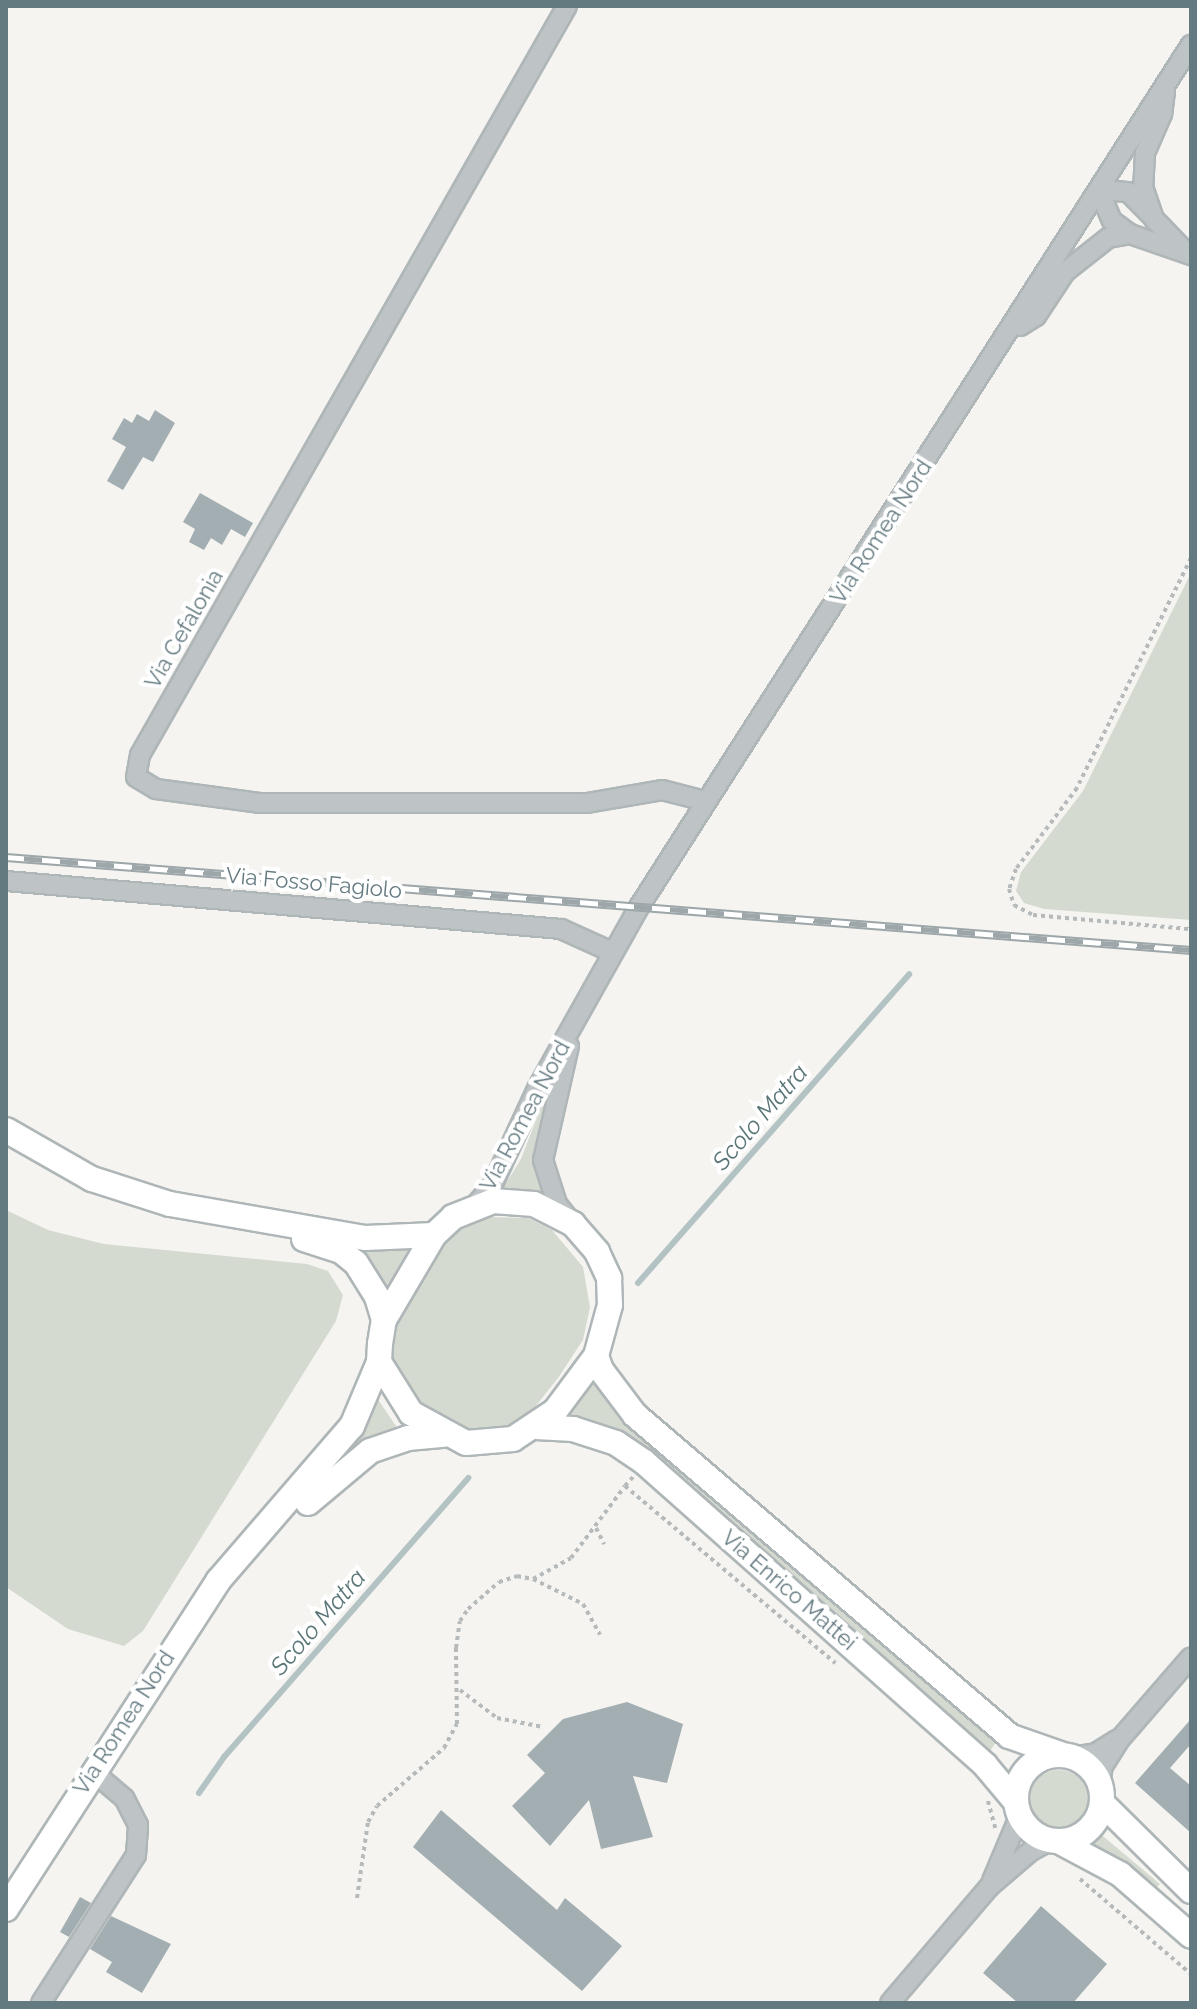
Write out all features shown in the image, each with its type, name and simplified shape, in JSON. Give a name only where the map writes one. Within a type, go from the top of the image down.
[{"type":"main road","points":[[6,1130],[92,1179],[170,1204],[261,1221],[341,1251],[370,1286],[384,1320]]},
{"type":"main road","points":[[493,1201],[534,1204],[573,1224],[597,1252],[609,1278],[610,1305],[596,1356],[555,1411],[536,1427],[488,1443],[444,1435],[411,1413],[379,1362],[384,1320],[434,1235],[473,1208],[493,1201]]},
{"type":"main road","points":[[261,1221],[281,1220],[365,1238],[434,1235]]},
{"type":"main road","name":"Via Enrico Mattei","points":[[596,1356],[601,1370],[635,1415],[1009,1736],[1066,1756]]},
{"type":"main road","name":"Via Romea Nord","points":[[6,1909],[92,1771],[218,1581],[352,1426],[379,1362]]},
{"type":"main road","name":"Via Enrico Mattei","points":[[536,1427],[573,1429],[616,1443],[644,1462],[985,1765],[1018,1809]]},
{"type":"main road","name":"Via Romea Nord","points":[[252,1545],[370,1451],[408,1438],[444,1435]]},
{"type":"main road","points":[[1191,1891],[1101,1794],[1085,1763],[1066,1756],[1027,1768],[1018,1809],[1037,1836],[1055,1841],[1120,1874],[1191,1936]]},
{"type":"main road","points":[[1055,1841],[1093,1826],[1101,1794]]},
{"type":"street","name":"Via Cefalonia","points":[[567,6],[140,755],[136,777],[156,789],[259,803],[587,803],[662,790],[705,801]]},
{"type":"street","name":"Via Romea Nord","points":[[473,1208],[492,1186],[612,952],[705,801],[1011,332],[1191,45]]},
{"type":"street","points":[[1154,219],[1143,187],[1145,153],[1162,114],[1166,85]]},
{"type":"street","points":[[1099,190],[1128,192],[1187,252],[1130,234],[1112,221],[1099,190]]},
{"type":"street","points":[[1011,332],[1036,316],[1079,258],[1108,238],[1130,234]]},
{"type":"street","name":"Via Fosso Fagiolo","points":[[6,881],[561,929],[612,952]]},
{"type":"street","name":"Via Romea Nord","points":[[573,1224],[557,1204],[543,1160],[575,1022]]},
{"type":"street","points":[[1101,1794],[1103,1766],[1120,1739],[1191,1657]]},
{"type":"street","points":[[1066,1756],[1096,1753],[1120,1739]]},
{"type":"street","points":[[41,2003],[136,1855],[138,1825],[124,1798],[92,1771]]},
{"type":"street","points":[[989,1887],[1018,1809]]},
{"type":"street","points":[[890,2003],[989,1887],[1031,1851],[1055,1841]]},
{"type":"path","points":[[1191,558],[1077,788],[1016,869],[1009,889],[1014,905],[1033,915],[1191,929]]},
{"type":"path","points":[[533,1579],[571,1558],[644,1462]]},
{"type":"path","points":[[625,1486],[845,1672]]},
{"type":"path","points":[[596,1528],[604,1544]]},
{"type":"path","points":[[357,1898],[368,1822],[389,1791],[444,1748],[457,1724],[460,1690],[456,1648],[460,1621],[499,1582],[517,1576],[533,1579],[583,1604],[600,1635]]},
{"type":"path","points":[[460,1690],[497,1718],[543,1727]]},
{"type":"path","points":[[986,1793],[994,1844],[1005,1850]]},
{"type":"path","points":[[1070,1871],[1191,1974]]},
{"type":"shaded area","points":[[1191,573],[1191,920],[1044,909],[1024,903],[1016,891],[1021,872],[1083,791]]},
{"type":"shaded area","points":[[553,1076],[533,1153],[547,1199],[500,1193],[521,1159]]},
{"type":"shaded area","points":[[6,1210],[48,1230],[104,1244],[307,1264],[328,1271],[343,1295],[336,1321],[143,1631],[124,1646],[68,1629],[6,1587]]},
{"type":"shaded area","points":[[484,1217],[528,1218],[552,1230],[583,1267],[590,1307],[583,1340],[558,1378],[528,1416],[495,1430],[455,1427],[426,1410],[407,1392],[394,1367],[393,1342],[398,1314],[432,1255],[452,1235]]},
{"type":"shaded area","points":[[345,1241],[413,1242],[383,1293]]},
{"type":"shaded area","points":[[590,1380],[643,1435],[996,1742],[989,1753],[642,1452],[557,1425]]},
{"type":"shaded area","points":[[375,1395],[398,1429],[363,1441],[327,1468]]},
{"type":"shaded area","points":[[1059,1770],[1080,1778],[1088,1799],[1080,1820],[1059,1828],[1038,1820],[1030,1799],[1038,1778]]},
{"type":"shaded area","points":[[1097,1831],[1160,1884],[1153,1891],[1083,1844]]},
{"type":"building","points":[[155,410],[175,423],[153,462],[143,457],[123,490],[107,481],[126,447],[112,439],[124,418],[132,423],[137,414],[149,421]]},
{"type":"building","points":[[200,493],[253,523],[245,537],[231,529],[222,545],[211,538],[204,550],[189,542],[195,529],[183,522]]},
{"type":"building","points":[[627,1702],[683,1724],[667,1783],[633,1776],[653,1837],[601,1849],[589,1800],[550,1846],[512,1806],[545,1773],[527,1755],[563,1719]]},
{"type":"building","points":[[1191,1719],[1191,1744],[1170,1768],[1191,1786],[1191,1833],[1135,1783]]},
{"type":"building","points":[[441,1810],[557,1910],[565,1898],[622,1946],[582,1991],[413,1847]]},
{"type":"building","points":[[80,1897],[91,1903],[69,1937],[60,1932]]},
{"type":"building","points":[[1041,1906],[1107,1964],[1073,2003],[1018,2003],[983,1973]]},
{"type":"building","points":[[111,1916],[171,1944],[142,1993],[106,1972],[112,1962],[90,1949]]},
{"type":"waterway","name":"Scolo Matra","points":[[638,1283],[909,974]]},
{"type":"waterway","name":"Scolo Matra","points":[[199,1793],[224,1757],[468,1478]]},
{"type":"railway","points":[[6,857],[1191,950]]}]
